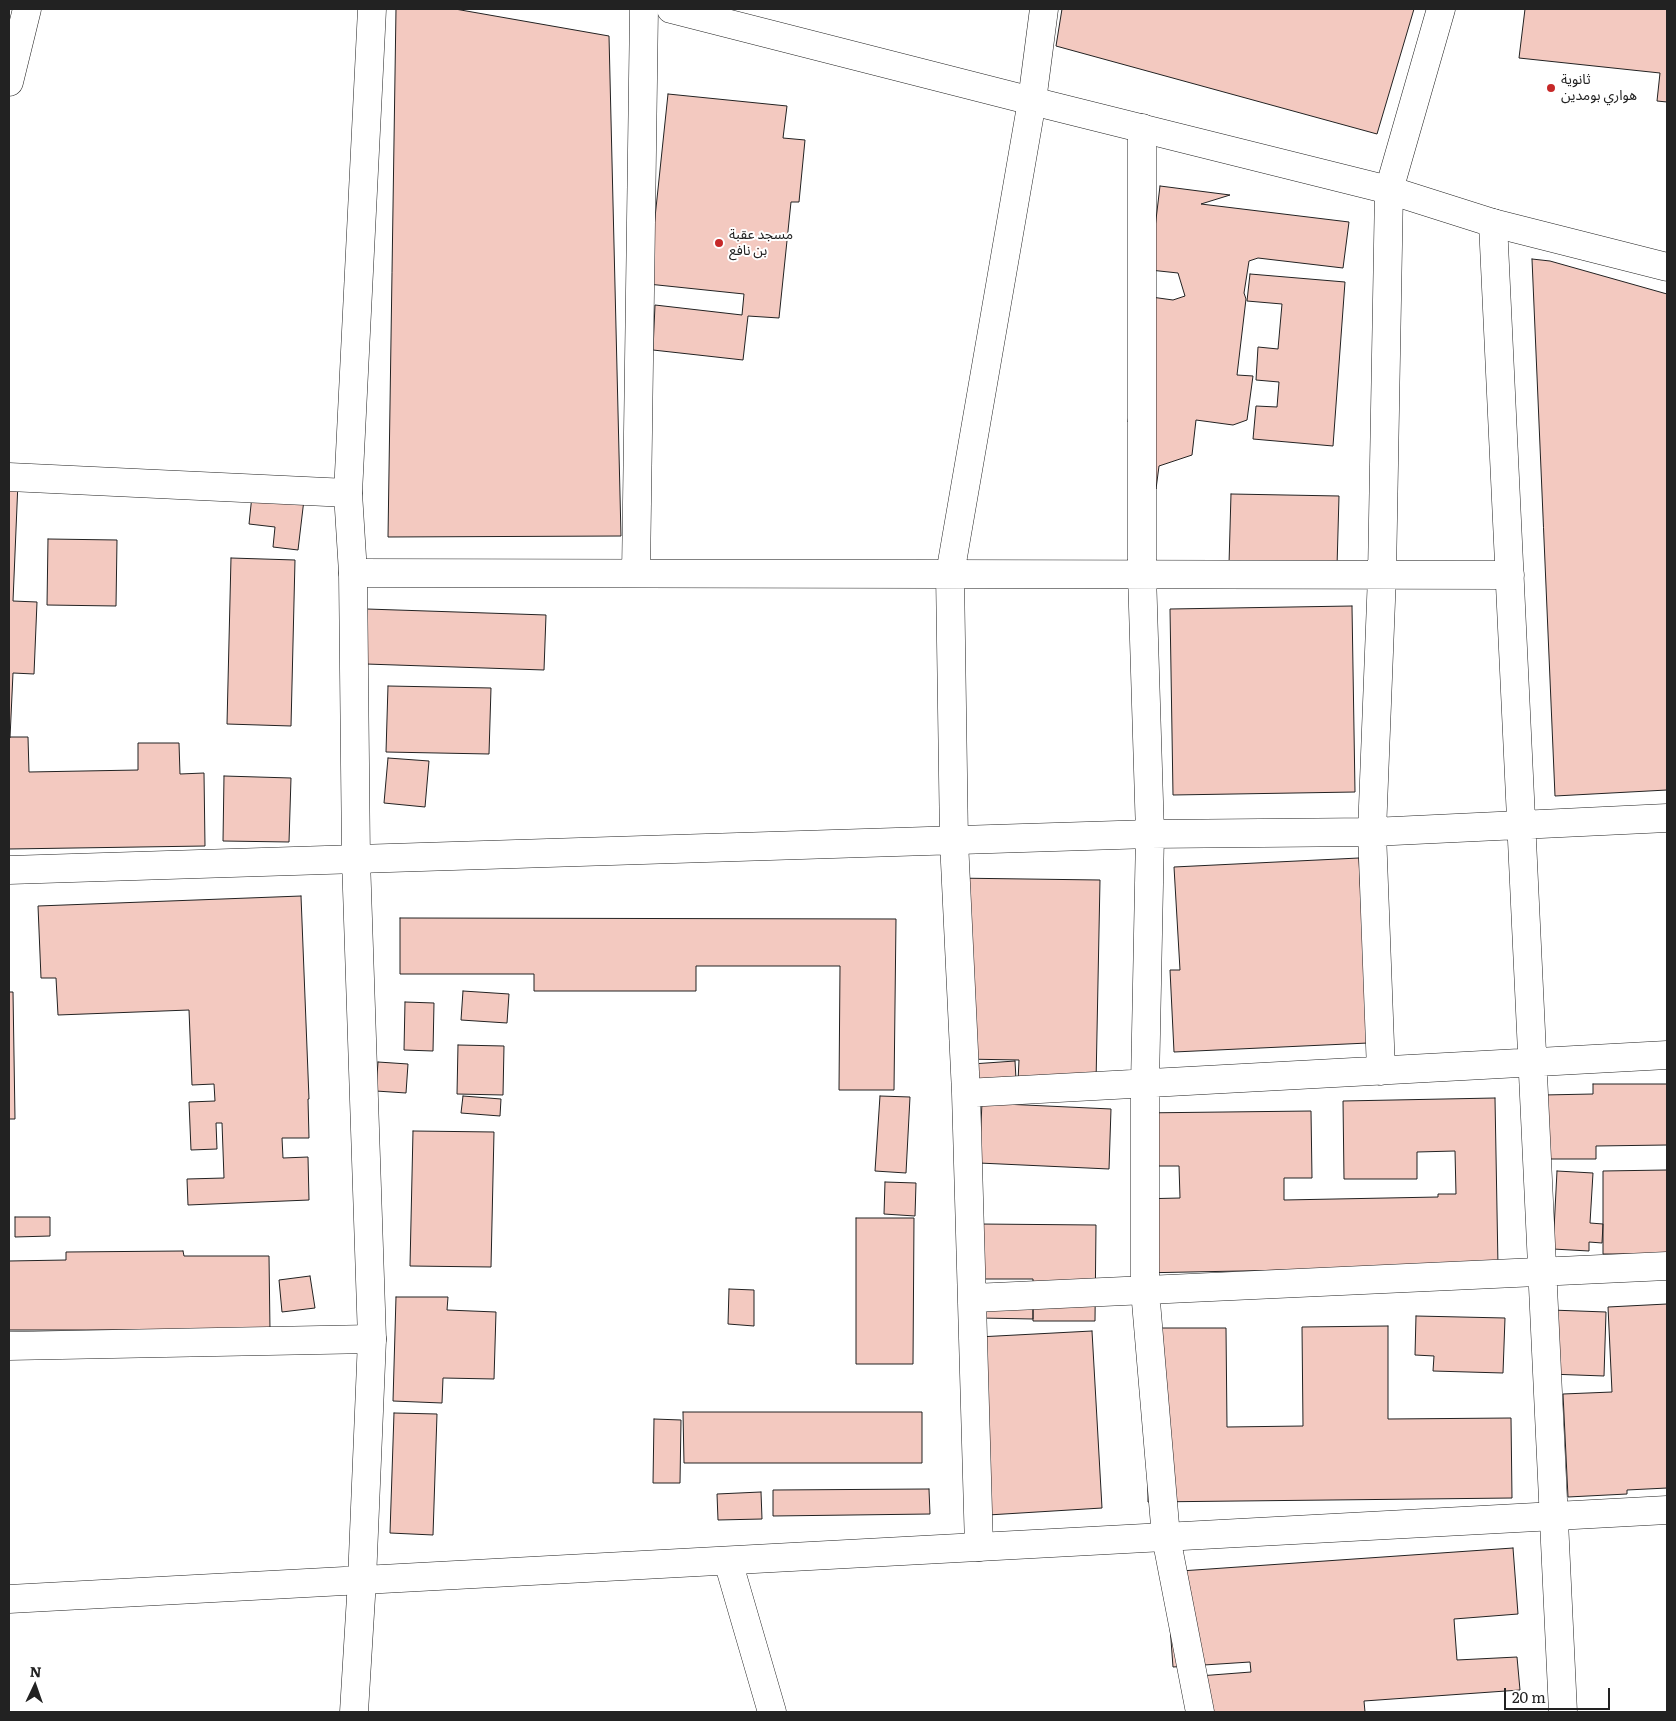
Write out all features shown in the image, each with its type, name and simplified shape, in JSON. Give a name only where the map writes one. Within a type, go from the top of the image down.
[{"type":"street","points":[[9,82],[27,9]]},
{"type":"street","points":[[354,1712],[362,1580],[372,1339],[356,859],[353,572],[348,493],[372,9]]},
{"type":"street","points":[[636,573],[644,9]]},
{"type":"street","points":[[671,9],[1389,190],[1493,223],[1667,268]]},
{"type":"street","points":[[979,1547],[966,1093],[954,841],[950,574],[1032,101],[1044,9]]},
{"type":"street","points":[[1381,1071],[1372,832],[1382,575],[1389,190],[1441,9]]},
{"type":"street","points":[[1142,128],[1142,574],[1150,834],[1145,1084],[1145,1290],[1166,1537],[1200,1712]]},
{"type":"street","points":[[1493,223],[1543,1272],[1553,1516],[1555,1710]]},
{"type":"street","points":[[9,477],[348,493]]},
{"type":"street","points":[[353,572],[1510,575]]},
{"type":"street","points":[[9,870],[1150,834],[1372,832],[1667,818]]},
{"type":"street","points":[[966,1093],[1667,1055]]},
{"type":"street","points":[[973,1298],[1667,1266]]},
{"type":"street","points":[[9,1346],[372,1339]]},
{"type":"street","points":[[9,1599],[1667,1510]]},
{"type":"street","points":[[728,1560],[772,1712]]},
{"type":"building","points":[[396,9],[455,9],[609,36],[621,536],[388,537]]},
{"type":"building","points":[[1062,9],[1414,9],[1377,134],[1056,46]]},
{"type":"building","points":[[1525,9],[1667,9],[1667,102],[1657,101],[1660,73],[1519,58]]},
{"type":"building","name":"مسجد عقبة بن نافع","points":[[668,94],[787,106],[783,138],[805,140],[799,202],[791,202],[779,318],[748,316],[743,360],[653,350],[655,305],[742,315],[744,294],[648,284]]},
{"type":"building","points":[[1160,186],[1230,195],[1201,204],[1349,222],[1343,268],[1258,258],[1249,261],[1244,293],[1246,299],[1237,375],[1253,376],[1247,420],[1233,425],[1196,420],[1192,455],[1159,466],[1156,489],[1148,463],[1152,425],[1128,422],[1144,296],[1173,300],[1185,296],[1178,273],[1150,270]]},
{"type":"building","points":[[1532,259],[1550,261],[1667,294],[1667,790],[1555,796]]},
{"type":"building","points":[[1250,274],[1345,282],[1333,446],[1253,439],[1256,406],[1277,407],[1279,382],[1256,380],[1258,347],[1278,349],[1282,304],[1247,301]]},
{"type":"building","points":[[9,482],[18,482],[13,601],[37,602],[34,674],[13,673],[10,738],[9,738]]},
{"type":"building","points":[[253,486],[305,491],[298,550],[273,547],[275,527],[249,524]]},
{"type":"building","points":[[1231,494],[1339,496],[1337,567],[1229,564]]},
{"type":"building","points":[[48,539],[117,540],[116,606],[47,605]]},
{"type":"building","points":[[231,558],[295,560],[291,726],[227,724]]},
{"type":"building","points":[[1352,606],[1355,792],[1173,795],[1170,609]]},
{"type":"building","points":[[367,609],[546,615],[544,670],[366,664]]},
{"type":"building","points":[[388,686],[491,688],[489,754],[386,752]]},
{"type":"building","points":[[9,737],[28,737],[29,772],[138,770],[138,743],[179,743],[180,774],[204,773],[205,846],[9,849]]},
{"type":"building","points":[[388,758],[429,761],[425,807],[384,803]]},
{"type":"building","points":[[224,776],[291,778],[289,842],[223,841]]},
{"type":"building","points":[[1359,858],[1368,1043],[1174,1052],[1170,970],[1180,970],[1174,867]]},
{"type":"building","points":[[951,878],[1100,880],[1096,1083],[1018,1082],[1019,1060],[963,1059]]},
{"type":"building","points":[[301,896],[309,1138],[282,1138],[283,1158],[308,1157],[309,1200],[188,1205],[187,1179],[224,1178],[222,1123],[216,1123],[217,1149],[191,1150],[189,1102],[215,1101],[214,1084],[192,1085],[189,1010],[58,1015],[56,978],[41,978],[38,906]]},
{"type":"building","points":[[400,918],[896,919],[894,1090],[839,1090],[840,966],[696,966],[696,991],[534,991],[534,974],[400,974]]},
{"type":"building","points":[[463,991],[509,994],[507,1023],[461,1020]]},
{"type":"building","points":[[9,992],[13,992],[15,1119],[9,1119]]},
{"type":"building","points":[[405,1002],[434,1003],[433,1051],[404,1050]]},
{"type":"building","points":[[458,1045],[504,1046],[503,1095],[457,1094]]},
{"type":"building","points":[[1015,1061],[1016,1079],[973,1081],[972,1064]]},
{"type":"building","points":[[378,1062],[408,1064],[406,1093],[376,1091]]},
{"type":"building","points":[[1593,1084],[1667,1084],[1667,1145],[1596,1146],[1596,1159],[1543,1159],[1543,1095],[1593,1094]]},
{"type":"building","points":[[463,1096],[501,1099],[500,1116],[461,1113]]},
{"type":"building","points":[[880,1096],[910,1097],[906,1173],[875,1171]]},
{"type":"building","points":[[1495,1098],[1498,1266],[1138,1273],[1137,1199],[1180,1198],[1179,1166],[1139,1166],[1138,1113],[1311,1111],[1312,1178],[1284,1178],[1284,1200],[1438,1197],[1438,1194],[1456,1194],[1455,1151],[1417,1152],[1417,1179],[1344,1179],[1343,1101]]},
{"type":"building","points":[[982,1103],[1111,1109],[1109,1169],[979,1163]]},
{"type":"building","points":[[413,1131],[494,1132],[491,1267],[410,1266]]},
{"type":"building","points":[[1667,1170],[1667,1254],[1603,1254],[1603,1171]]},
{"type":"building","points":[[1557,1171],[1593,1173],[1590,1223],[1603,1224],[1602,1243],[1589,1242],[1589,1251],[1553,1249]]},
{"type":"building","points":[[885,1182],[916,1183],[915,1216],[884,1214]]},
{"type":"building","points":[[15,1217],[50,1217],[50,1236],[15,1237]]},
{"type":"building","points":[[856,1218],[914,1218],[913,1364],[856,1364]]},
{"type":"building","points":[[978,1224],[1096,1225],[1095,1321],[1033,1321],[1033,1279],[977,1279]]},
{"type":"building","points":[[183,1251],[184,1256],[269,1256],[270,1330],[9,1330],[9,1261],[66,1260],[66,1252]]},
{"type":"building","points":[[310,1276],[315,1308],[282,1312],[279,1280]]},
{"type":"building","points":[[729,1289],[754,1290],[754,1326],[728,1324]]},
{"type":"building","points":[[396,1297],[448,1297],[447,1310],[496,1312],[494,1379],[443,1378],[442,1403],[393,1401]]},
{"type":"building","points":[[980,1300],[1033,1301],[1033,1319],[980,1318]]},
{"type":"building","points":[[1667,1304],[1667,1488],[1627,1490],[1627,1494],[1568,1497],[1563,1394],[1612,1392],[1608,1307]]},
{"type":"building","points":[[1551,1310],[1606,1312],[1604,1376],[1549,1374]]},
{"type":"building","points":[[1416,1316],[1505,1318],[1503,1373],[1433,1371],[1434,1356],[1415,1355]]},
{"type":"building","points":[[1388,1326],[1388,1419],[1511,1418],[1512,1498],[1148,1502],[1147,1328],[1226,1328],[1227,1427],[1303,1426],[1302,1327]]},
{"type":"building","points":[[1092,1331],[1102,1508],[988,1515],[978,1337]]},
{"type":"building","points":[[683,1412],[922,1412],[922,1463],[684,1463]]},
{"type":"building","points":[[394,1413],[437,1414],[433,1535],[390,1533]]},
{"type":"building","points":[[654,1419],[681,1420],[680,1483],[653,1483]]},
{"type":"building","points":[[929,1489],[930,1514],[773,1516],[773,1490]]},
{"type":"building","points":[[761,1492],[762,1519],[718,1520],[717,1494]]},
{"type":"building","points":[[1513,1548],[1518,1614],[1454,1619],[1457,1660],[1517,1657],[1520,1690],[1364,1701],[1365,1712],[1206,1712],[1199,1676],[1251,1672],[1250,1662],[1173,1667],[1166,1572]]},
{"type":"place","name":"ثانوية هواري بومدين","points":[[1551,88]]},
{"type":"place","name":"مسجد عقبة بن نافع","points":[[719,243]]}]
